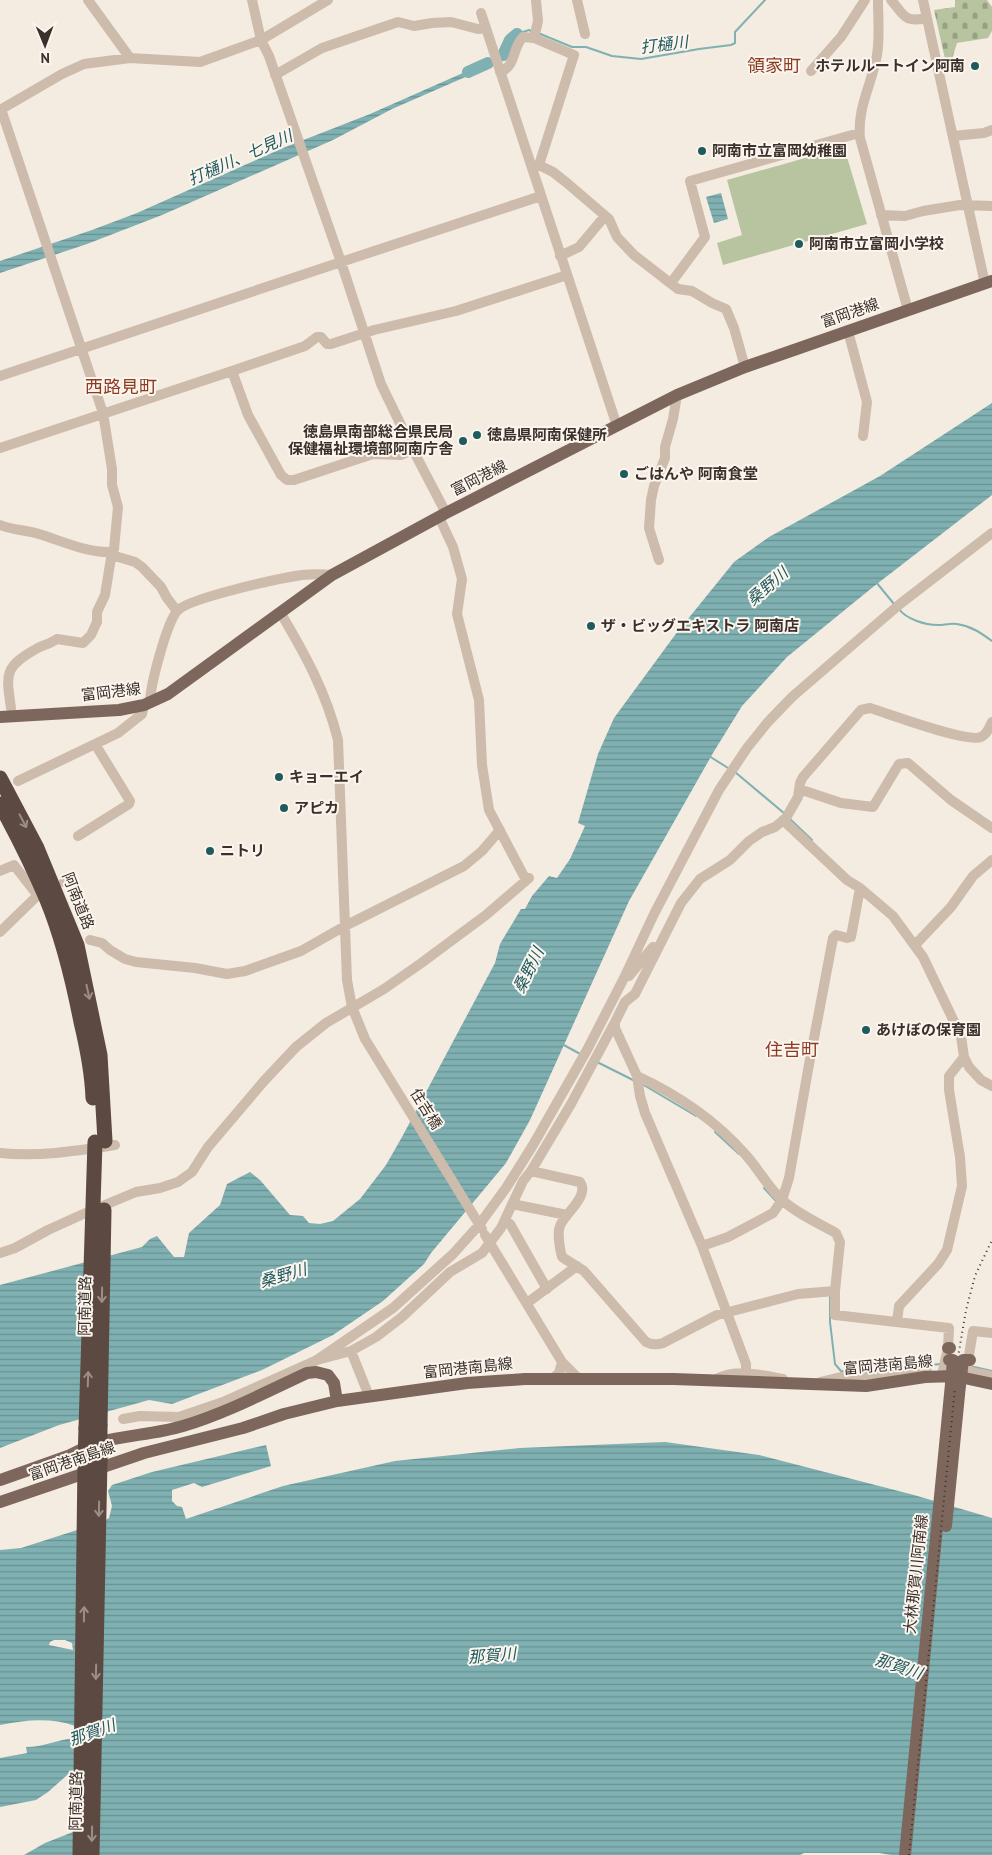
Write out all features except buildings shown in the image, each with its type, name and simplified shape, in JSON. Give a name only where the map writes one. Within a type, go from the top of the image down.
[{"type":"highway","name":"阿南道路","points":[[0,778],[37,848],[76,945],[100,1055],[105,1142],[93,1445],[92,1855]]},
{"type":"highway","name":"阿南道路","points":[[0,804],[26,853],[48,902],[66,958],[88,1055],[92,1092],[105,1142]]},
{"type":"highway","name":"阿南道路","points":[[80,1855],[93,1462]]},
{"type":"main road","name":"富岡港線","points":[[0,717],[119,710],[147,704],[168,694],[332,575],[442,515],[677,395],[745,368],[988,283]]},
{"type":"main road","name":"大林那賀川阿南線","points":[[912,1855],[960,1381],[953,1360],[946,1359]]},
{"type":"main road","points":[[0,1480],[93,1445],[124,1436],[190,1424],[242,1403],[307,1373],[316,1372],[328,1375],[334,1383],[337,1401]]},
{"type":"main road","name":"富岡港南島線","points":[[0,1502],[144,1453],[243,1428],[284,1414],[337,1401],[467,1383],[525,1379],[715,1380],[866,1386],[925,1377],[960,1381]]},
{"type":"main road","name":"大林那賀川阿南線","points":[[905,1855],[960,1381]]},
{"type":"main road","points":[[960,1381],[992,1384]]},
{"type":"street","points":[[88,0],[130,58]]},
{"type":"street","points":[[0,1253],[15,1248],[48,1230],[136,1192],[160,1188],[178,1182],[192,1172],[208,1147],[296,1047],[326,1023],[353,1009],[420,964],[486,915],[528,879],[489,810],[482,765],[479,700],[457,614],[462,579],[453,547],[442,515],[381,384],[275,75],[261,40],[252,0]]},
{"type":"street","points":[[11,708],[7,678],[11,666],[36,648],[52,643],[57,639],[83,643],[91,635],[97,622],[97,612],[104,595],[114,549],[118,507],[112,485],[112,468],[104,413],[1,110],[62,74],[84,64],[130,58],[200,62],[261,40],[328,0]]},
{"type":"street","points":[[535,34],[536,0]]},
{"type":"street","points":[[577,0],[585,34]]},
{"type":"street","points":[[812,71],[841,37],[865,0]]},
{"type":"street","points":[[878,0],[878,52],[858,123],[859,133],[908,310]]},
{"type":"street","points":[[891,0],[908,19],[913,21],[927,18]]},
{"type":"street","points":[[923,0],[967,205],[988,283]]},
{"type":"street","points":[[481,13],[500,72],[535,166],[541,196],[617,426]]},
{"type":"street","points":[[275,75],[322,48],[398,22],[414,26],[451,22],[478,29],[486,28]]},
{"type":"street","points":[[500,72],[511,66],[519,41],[523,37],[535,34],[574,55],[535,166]]},
{"type":"street","points":[[953,136],[984,133],[992,130]]},
{"type":"street","points":[[671,283],[705,237],[690,181],[859,133]]},
{"type":"street","points":[[535,166],[560,177],[609,219],[617,237],[626,247],[678,289],[692,291],[726,309],[734,328],[745,368]]},
{"type":"street","points":[[0,376],[541,196]]},
{"type":"street","points":[[881,215],[905,216],[923,211],[967,205],[992,206]]},
{"type":"street","points":[[560,256],[578,247],[605,216]]},
{"type":"street","points":[[0,448],[305,346],[317,337],[321,337],[327,344],[331,344],[364,333],[456,311],[567,275]]},
{"type":"street","points":[[848,331],[867,402],[863,436]]},
{"type":"street","points":[[232,371],[248,415],[281,475],[287,480],[294,480],[373,454],[401,455],[413,450]]},
{"type":"street","points":[[659,560],[649,528],[651,500],[654,486],[665,458],[665,447],[677,395]]},
{"type":"street","points":[[0,525],[38,534],[65,544],[112,552],[115,556],[135,562],[161,587],[177,611]]},
{"type":"street","points":[[123,1419],[140,1416],[179,1417],[224,1402],[316,1360],[393,1308],[453,1254],[506,1188],[533,1145],[587,1050],[654,914],[719,790],[746,748],[792,697],[836,658],[900,604],[992,533]]},
{"type":"street","points":[[18,781],[118,733],[142,714],[147,704],[164,641],[177,611],[185,605],[252,586],[302,575],[332,575]]},
{"type":"street","name":"住吉橋","points":[[280,612],[314,670],[329,706],[338,740],[347,980],[353,1009],[365,1039],[378,1061],[562,1362],[579,1380]]},
{"type":"street","points":[[316,1360],[350,1351],[376,1337],[450,1272],[482,1253],[505,1221],[523,1181],[531,1171],[591,1068],[624,1002],[635,994],[681,903],[700,879],[730,860],[749,841],[786,818],[800,792],[800,783],[803,777],[861,710],[870,708],[973,738],[987,733],[992,722]]},
{"type":"street","points":[[78,836],[129,804],[130,801],[95,744]]},
{"type":"street","points":[[800,792],[841,803],[873,806],[899,764],[908,763],[951,800],[992,828]]},
{"type":"street","points":[[786,818],[847,880],[860,888],[893,916],[923,957],[961,1036],[964,1057],[969,1067],[981,1080],[992,1086]]},
{"type":"street","points":[[90,940],[102,943],[125,959],[136,962],[195,968],[227,974],[244,971],[301,952],[344,926],[464,866],[482,851],[500,830]]},
{"type":"street","points":[[915,945],[951,907],[973,876],[992,860]]},
{"type":"street","points":[[0,871],[14,866],[37,896],[0,932]]},
{"type":"street","points":[[702,1246],[728,1237],[774,1213],[780,1203],[789,1178],[833,938],[836,935],[847,938],[851,937],[860,888]]},
{"type":"street","points":[[624,978],[630,976],[659,936],[666,931]]},
{"type":"street","points":[[615,1022],[618,1036],[638,1081],[645,1113],[702,1246],[746,1364],[746,1373]]},
{"type":"street","points":[[897,1322],[899,1306],[938,1264],[947,1250],[963,1179],[949,1090],[949,1076],[964,1057]]},
{"type":"street","points":[[638,1081],[672,1094],[721,1130],[747,1156],[780,1203],[839,1237],[840,1242],[832,1291],[835,1316],[949,1328],[946,1359],[924,1371],[871,1379],[841,1377],[814,1384]]},
{"type":"street","points":[[0,1153],[25,1156],[68,1152],[105,1142]]},
{"type":"street","points":[[531,1171],[580,1182],[583,1191],[559,1227],[562,1257],[584,1271],[646,1342],[651,1344],[663,1343],[717,1315],[727,1312],[798,1294],[832,1291]]},
{"type":"street","points":[[512,1204],[567,1215]]},
{"type":"street","points":[[505,1221],[510,1224],[548,1289]]},
{"type":"street","points":[[525,1300],[548,1289],[577,1266]]},
{"type":"street","points":[[992,1333],[974,1331],[960,1381],[992,1376]]},
{"type":"street","points":[[350,1351],[369,1396]]},
{"type":"street","points":[[552,1379],[559,1373],[562,1362]]},
{"type":"street","points":[[715,1380],[722,1376],[746,1373],[793,1382]]},
{"type":"green space","points":[[955,0],[987,0],[992,7],[992,31],[988,38],[957,43],[952,59],[945,59],[934,10],[955,7]]},
{"type":"green space","points":[[844,147],[867,224],[723,265],[717,243],[742,235],[727,180]]},
{"type":"water","points":[[481,65],[486,68],[392,109],[333,140],[162,215],[87,244],[0,273],[0,261],[137,213],[283,148],[370,114]]},
{"type":"water","points":[[721,193],[728,219],[714,223],[706,197]]},
{"type":"water","name":"桑野川","points":[[992,403],[992,495],[873,587],[787,657],[742,706],[713,753],[629,901],[530,1120],[506,1163],[424,1264],[383,1301],[333,1335],[262,1370],[172,1404],[149,1400],[59,1425],[0,1448],[0,1285],[142,1247],[150,1239],[157,1236],[174,1257],[184,1257],[189,1233],[220,1205],[227,1184],[250,1172],[260,1180],[290,1215],[303,1216],[309,1223],[320,1224],[333,1221],[360,1199],[386,1165],[402,1137],[495,963],[500,944],[521,909],[525,909],[532,896],[549,876],[557,878],[570,859],[585,826],[578,823],[598,754],[614,718],[675,635],[734,562],[769,537],[880,476]]},
{"type":"water","name":"那賀川","points":[[665,1442],[759,1455],[914,1495],[992,1518],[992,1855],[804,1853],[800,1855],[24,1855],[45,1843],[73,1832],[74,1769],[36,1800],[0,1807],[0,1758],[27,1753],[26,1747],[74,1738],[75,1726],[47,1720],[0,1725],[0,1550],[21,1548],[102,1522],[109,1518],[112,1506],[108,1491],[112,1485],[152,1472],[266,1445],[271,1466],[202,1487],[194,1483],[172,1490],[172,1501],[177,1506],[182,1507],[186,1519],[283,1486],[395,1461],[520,1448]],"holes":[[[54,1640],[65,1640],[72,1643],[73,1650],[49,1645]]]},
{"type":"waterway","name":"打樋川","points":[[538,33],[572,47],[586,47],[612,56],[641,59],[731,45],[735,43],[735,32],[765,0]]},
{"type":"waterway","name":"打樋川","points":[[517,34],[531,31]]},
{"type":"waterway","name":"打樋川、七見川","points":[[503,55],[510,40],[517,34]]},
{"type":"waterway","name":"打樋川、七見川","points":[[468,72],[488,63]]},
{"type":"waterway","points":[[876,582],[894,604]]},
{"type":"waterway","points":[[899,609],[906,616],[922,623],[967,626],[992,641]]},
{"type":"waterway","points":[[709,756],[728,768]]},
{"type":"waterway","points":[[735,772],[785,814]]},
{"type":"waterway","points":[[790,819],[812,840]]},
{"type":"waterway","points":[[562,1044],[582,1055]]},
{"type":"waterway","points":[[597,1062],[633,1080]]},
{"type":"waterway","points":[[642,1084],[696,1116]]},
{"type":"waterway","points":[[715,1132],[739,1154]]},
{"type":"waterway","points":[[764,1188],[776,1201]]},
{"type":"waterway","points":[[830,1295],[830,1322],[835,1364],[841,1371],[870,1373],[940,1364]]},
{"type":"waterway","points":[[970,1366],[992,1371]]},
{"type":"railway","points":[[909,1855],[958,1357],[966,1310],[975,1276],[992,1240]]},
{"type":"place","name":"ホテルルートイン阿南","points":[[975,66]]},
{"type":"place","name":"阿南市立富岡幼稚園","points":[[702,151]]},
{"type":"place","name":"阿南市立富岡小学校","points":[[799,244]]},
{"type":"place","name":"徳島県阿南保健所","points":[[477,435]]},
{"type":"place","name":"徳島県南部総合県民局 保健福祉環境部阿南庁舎","points":[[463,441]]},
{"type":"place","name":"ごはんや 阿南食堂","points":[[624,474]]},
{"type":"place","name":"ザ・ビッグエキストラ 阿南店","points":[[591,626]]},
{"type":"place","name":"キョーエイ","points":[[279,777]]},
{"type":"place","name":"アピカ","points":[[284,808]]},
{"type":"place","name":"ニトリ","points":[[210,851]]},
{"type":"place","name":"あけぼの保育園","points":[[866,1030]]},
{"type":"district","name":"領家町","points":[[774,66]]},
{"type":"district","name":"西路見町","points":[[121,387]]},
{"type":"district","name":"住吉町","points":[[792,1050]]}]
